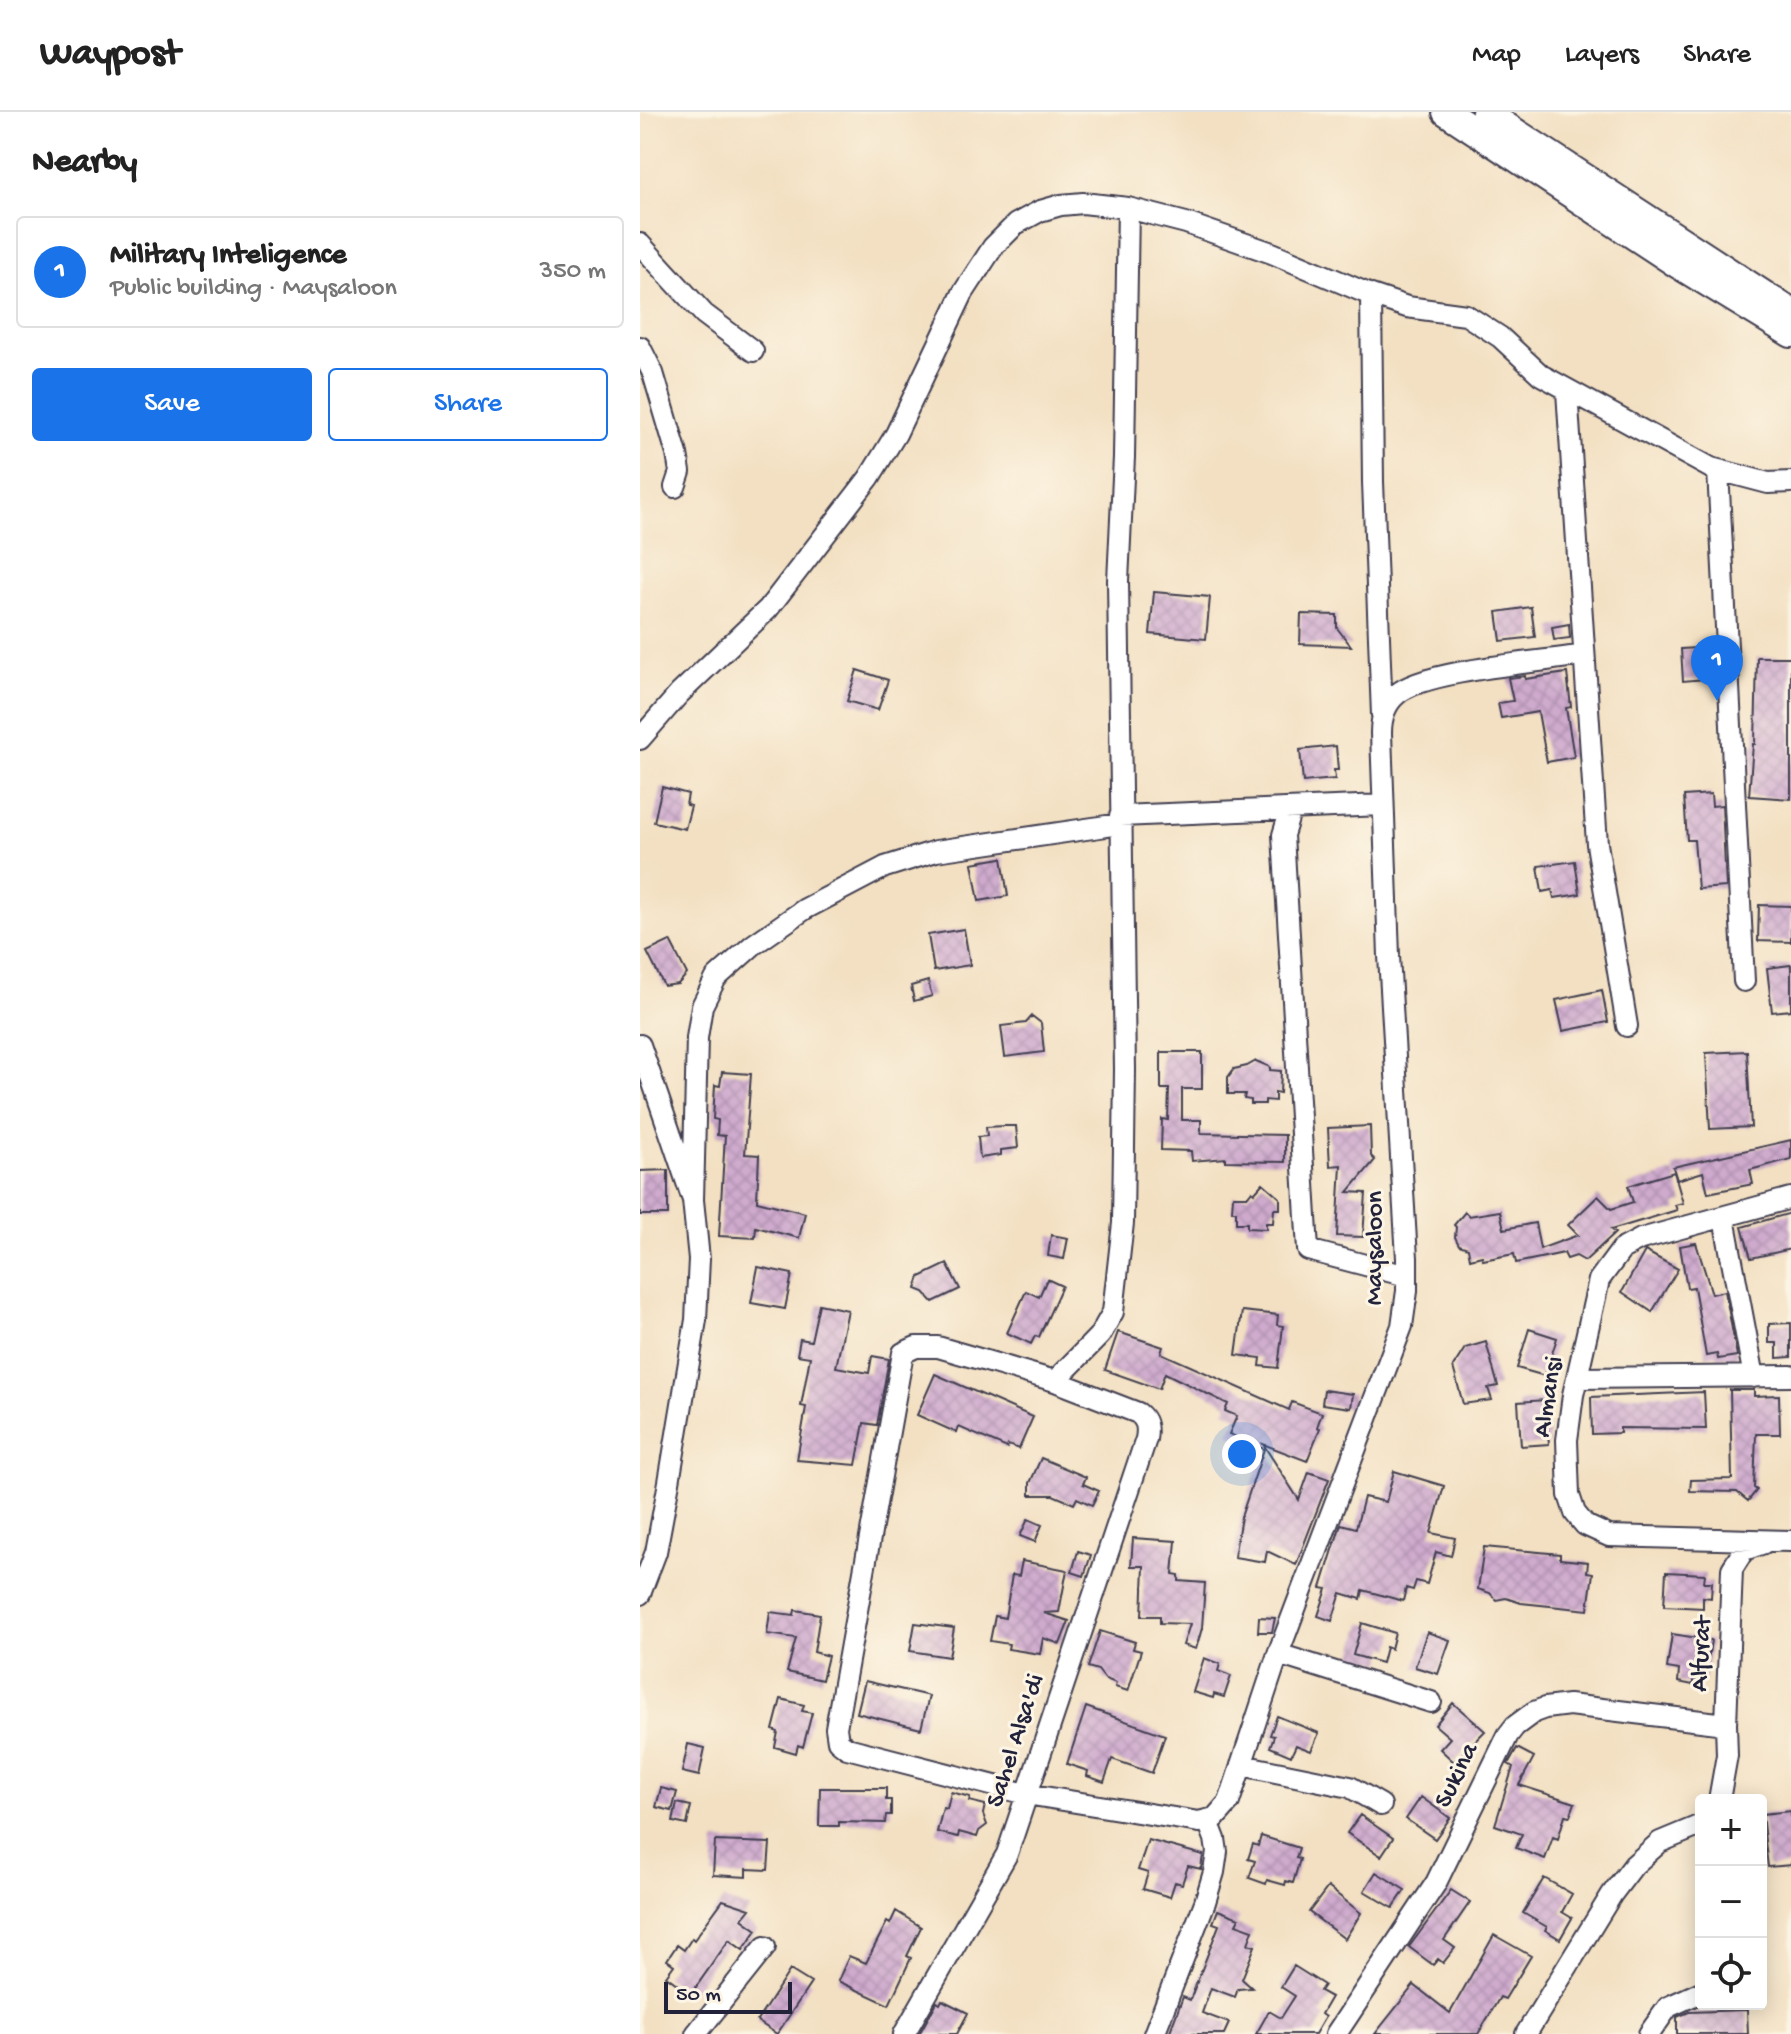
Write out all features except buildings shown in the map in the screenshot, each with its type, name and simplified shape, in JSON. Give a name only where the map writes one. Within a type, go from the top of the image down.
[{"type":"street","points":[[1446,112],[1678,265],[1791,334]]},
{"type":"street","points":[[1485,112],[1791,312]]},
{"type":"street","points":[[640,739],[679,694],[768,609],[869,478],[896,434],[963,293],[993,247],[1016,224],[1040,211],[1061,205],[1083,203],[1128,208],[1186,223],[1272,253],[1407,307],[1466,315],[1500,337],[1541,375],[1567,391],[1718,470],[1768,483],[1791,482]]},
{"type":"street","points":[[1128,208],[1124,457],[1118,581],[1125,1100],[1123,1223],[1113,1312],[1100,1335],[1055,1381],[938,1347],[916,1347],[903,1353],[836,1728],[838,1741],[847,1748],[1026,1794],[1194,1822],[1208,1821],[1217,1852],[1214,1872],[1154,2034]]},
{"type":"street","points":[[640,244],[704,314],[753,351]]},
{"type":"street","name":"Maysaloon","points":[[1208,1821],[1227,1807],[1278,1654],[1402,1326],[1407,1276],[1383,805],[1371,295]]},
{"type":"street","points":[[640,347],[653,373],[677,454],[680,472],[675,487]]},
{"type":"street","points":[[1567,391],[1597,844],[1627,1026]]},
{"type":"street","points":[[1718,470],[1744,981]]},
{"type":"street","points":[[1382,719],[1392,698],[1421,681],[1584,655]]},
{"type":"street","points":[[640,1594],[656,1552],[696,1320],[699,1259],[693,1200],[697,1038],[702,1006],[716,978],[744,953],[805,909],[885,867],[936,851],[1120,820],[1383,805]]},
{"type":"street","points":[[1291,809],[1283,835],[1308,1250],[1407,1276]]},
{"type":"street","points":[[640,1045],[693,1200]]},
{"type":"street","name":"Almansi","points":[[1785,1541],[1609,1536],[1585,1525],[1575,1513],[1569,1495],[1567,1440],[1599,1280],[1607,1265],[1622,1249],[1641,1239],[1791,1198]]},
{"type":"street","points":[[1724,1218],[1754,1377]]},
{"type":"street","points":[[1577,1378],[1791,1376]]},
{"type":"street","name":"Sahel Alsa'di","points":[[904,2034],[1007,1854],[1143,1448],[1147,1425],[1138,1413],[1055,1381]]},
{"type":"street","name":"Alfurat","points":[[1720,1794],[1726,1768],[1732,1569],[1737,1558],[1749,1547],[1785,1541]]},
{"type":"street","points":[[1278,1654],[1431,1702]]},
{"type":"street","name":"Sukina","points":[[1336,2034],[1436,1883],[1503,1743],[1524,1718],[1545,1708],[1569,1705],[1726,1724]]},
{"type":"street","points":[[1241,1765],[1350,1787],[1381,1805]]},
{"type":"street","points":[[1526,2034],[1612,1894],[1634,1865],[1660,1842],[1695,1827]]},
{"type":"street","points":[[696,2034],[765,1947]]},
{"type":"street","points":[[1649,2034],[1668,2007],[1695,1995]]},
{"type":"place","name":"Military Inteligence","points":[[1717,701]]}]
